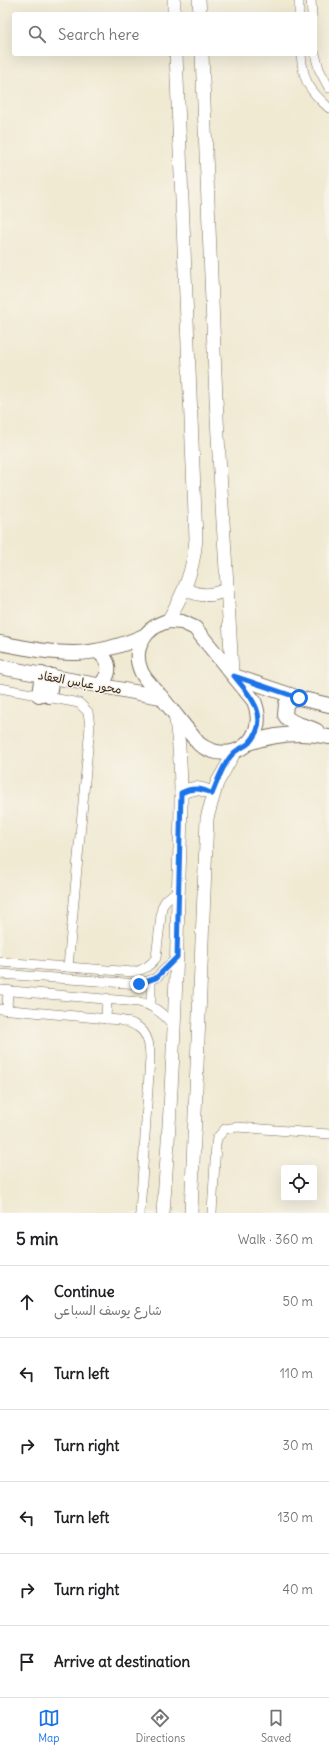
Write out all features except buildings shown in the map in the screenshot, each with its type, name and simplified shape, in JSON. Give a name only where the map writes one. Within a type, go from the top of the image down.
[{"type":"main road","points":[[174,0],[174,12]]},
{"type":"main road","points":[[199,0],[200,12]]},
{"type":"main road","points":[[176,56],[196,539],[193,564],[185,589],[168,622],[182,622],[195,628],[254,701],[259,715],[257,731],[248,743]]},
{"type":"main road","points":[[202,56],[215,375],[233,674]]},
{"type":"main road","points":[[185,589],[196,594],[207,595],[218,593],[228,588]]},
{"type":"main road","name":"محور عباس العقاد","points":[[0,643],[58,653],[97,652],[113,648],[144,636],[154,626],[168,622]]},
{"type":"main road","points":[[144,636],[138,651],[139,666],[142,673],[174,714],[205,749],[220,753],[235,751],[248,743],[284,734],[325,736]]},
{"type":"main road","points":[[97,652],[104,656],[108,663],[109,671],[106,679],[100,685]]},
{"type":"main road","name":"محور عباس العقاد","points":[[0,668],[47,675],[161,697]]},
{"type":"main road","points":[[233,674],[299,698],[329,706]]},
{"type":"main road","points":[[44,696],[47,675]]},
{"type":"main road","points":[[299,698],[291,699],[286,704],[284,715],[289,721],[308,726],[325,736]]},
{"type":"main road","points":[[163,1213],[174,1027],[179,889],[181,793],[180,761],[174,714]]},
{"type":"main road","points":[[191,1213],[207,818],[212,794],[222,772],[235,751]]},
{"type":"main road","points":[[181,793],[190,789],[200,789],[212,794]]},
{"type":"street","points":[[299,0],[299,12]]},
{"type":"street","points":[[311,0],[312,12]]},
{"type":"street","points":[[301,56],[302,67],[306,80],[314,95],[329,108]]},
{"type":"street","points":[[316,56],[319,70],[329,88]]},
{"type":"street","points":[[0,688],[79,703],[88,712],[91,721],[68,967]]},
{"type":"street","points":[[0,962],[134,972],[140,971],[152,964],[156,958],[163,904],[179,889]]},
{"type":"street","points":[[0,974],[139,984],[151,981],[160,975],[177,957]]},
{"type":"street","points":[[95,969],[111,982]]},
{"type":"street","points":[[151,981],[151,1006]]},
{"type":"street","points":[[122,1000],[123,984]]},
{"type":"street","points":[[140,1213],[150,1044],[144,1031],[132,1022],[3,1010],[4,990],[108,998],[139,1002],[151,1006],[165,1017],[174,1027]]},
{"type":"street","points":[[106,1019],[108,998]]},
{"type":"street","points":[[212,1213],[217,1138],[225,1129],[237,1127],[329,1134]]},
{"type":"route","points":[[139,984],[148,983],[156,978],[177,957],[181,793],[195,788],[212,794],[222,772],[235,751],[248,743],[257,731],[259,715],[257,708],[254,701],[234,676],[299,698]]}]
